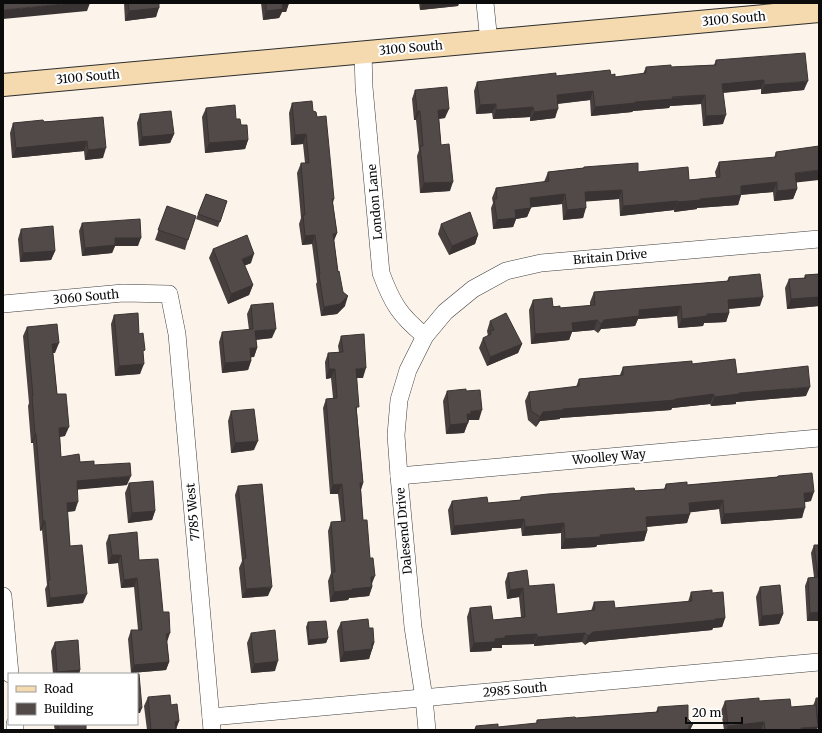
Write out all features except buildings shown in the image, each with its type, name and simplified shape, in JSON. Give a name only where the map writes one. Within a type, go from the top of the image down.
[{"type":"street","points":[[485,3],[489,42]]},
{"type":"street","name":"3100 South","points":[[3,85],[489,42],[807,9]]},
{"type":"street","name":"London Lane","points":[[363,52],[364,87],[381,273],[396,308],[409,323],[425,336]]},
{"type":"street","name":"Britain Drive","points":[[425,336],[445,312],[474,289],[506,271],[541,263],[819,239]]},
{"type":"street","name":"3060 South","points":[[3,304],[123,293],[169,294]]},
{"type":"street","name":"7785 West","points":[[169,294],[177,334],[212,724]]},
{"type":"street","name":"Dalesend Drive","points":[[425,336],[408,370],[399,400],[396,436],[413,626],[424,698],[427,730]]},
{"type":"street","name":"Woolley Way","points":[[399,476],[819,438]]},
{"type":"street","points":[[3,596],[10,673]]},
{"type":"street","name":"2985 South","points":[[212,724],[424,698],[819,662]]}]
